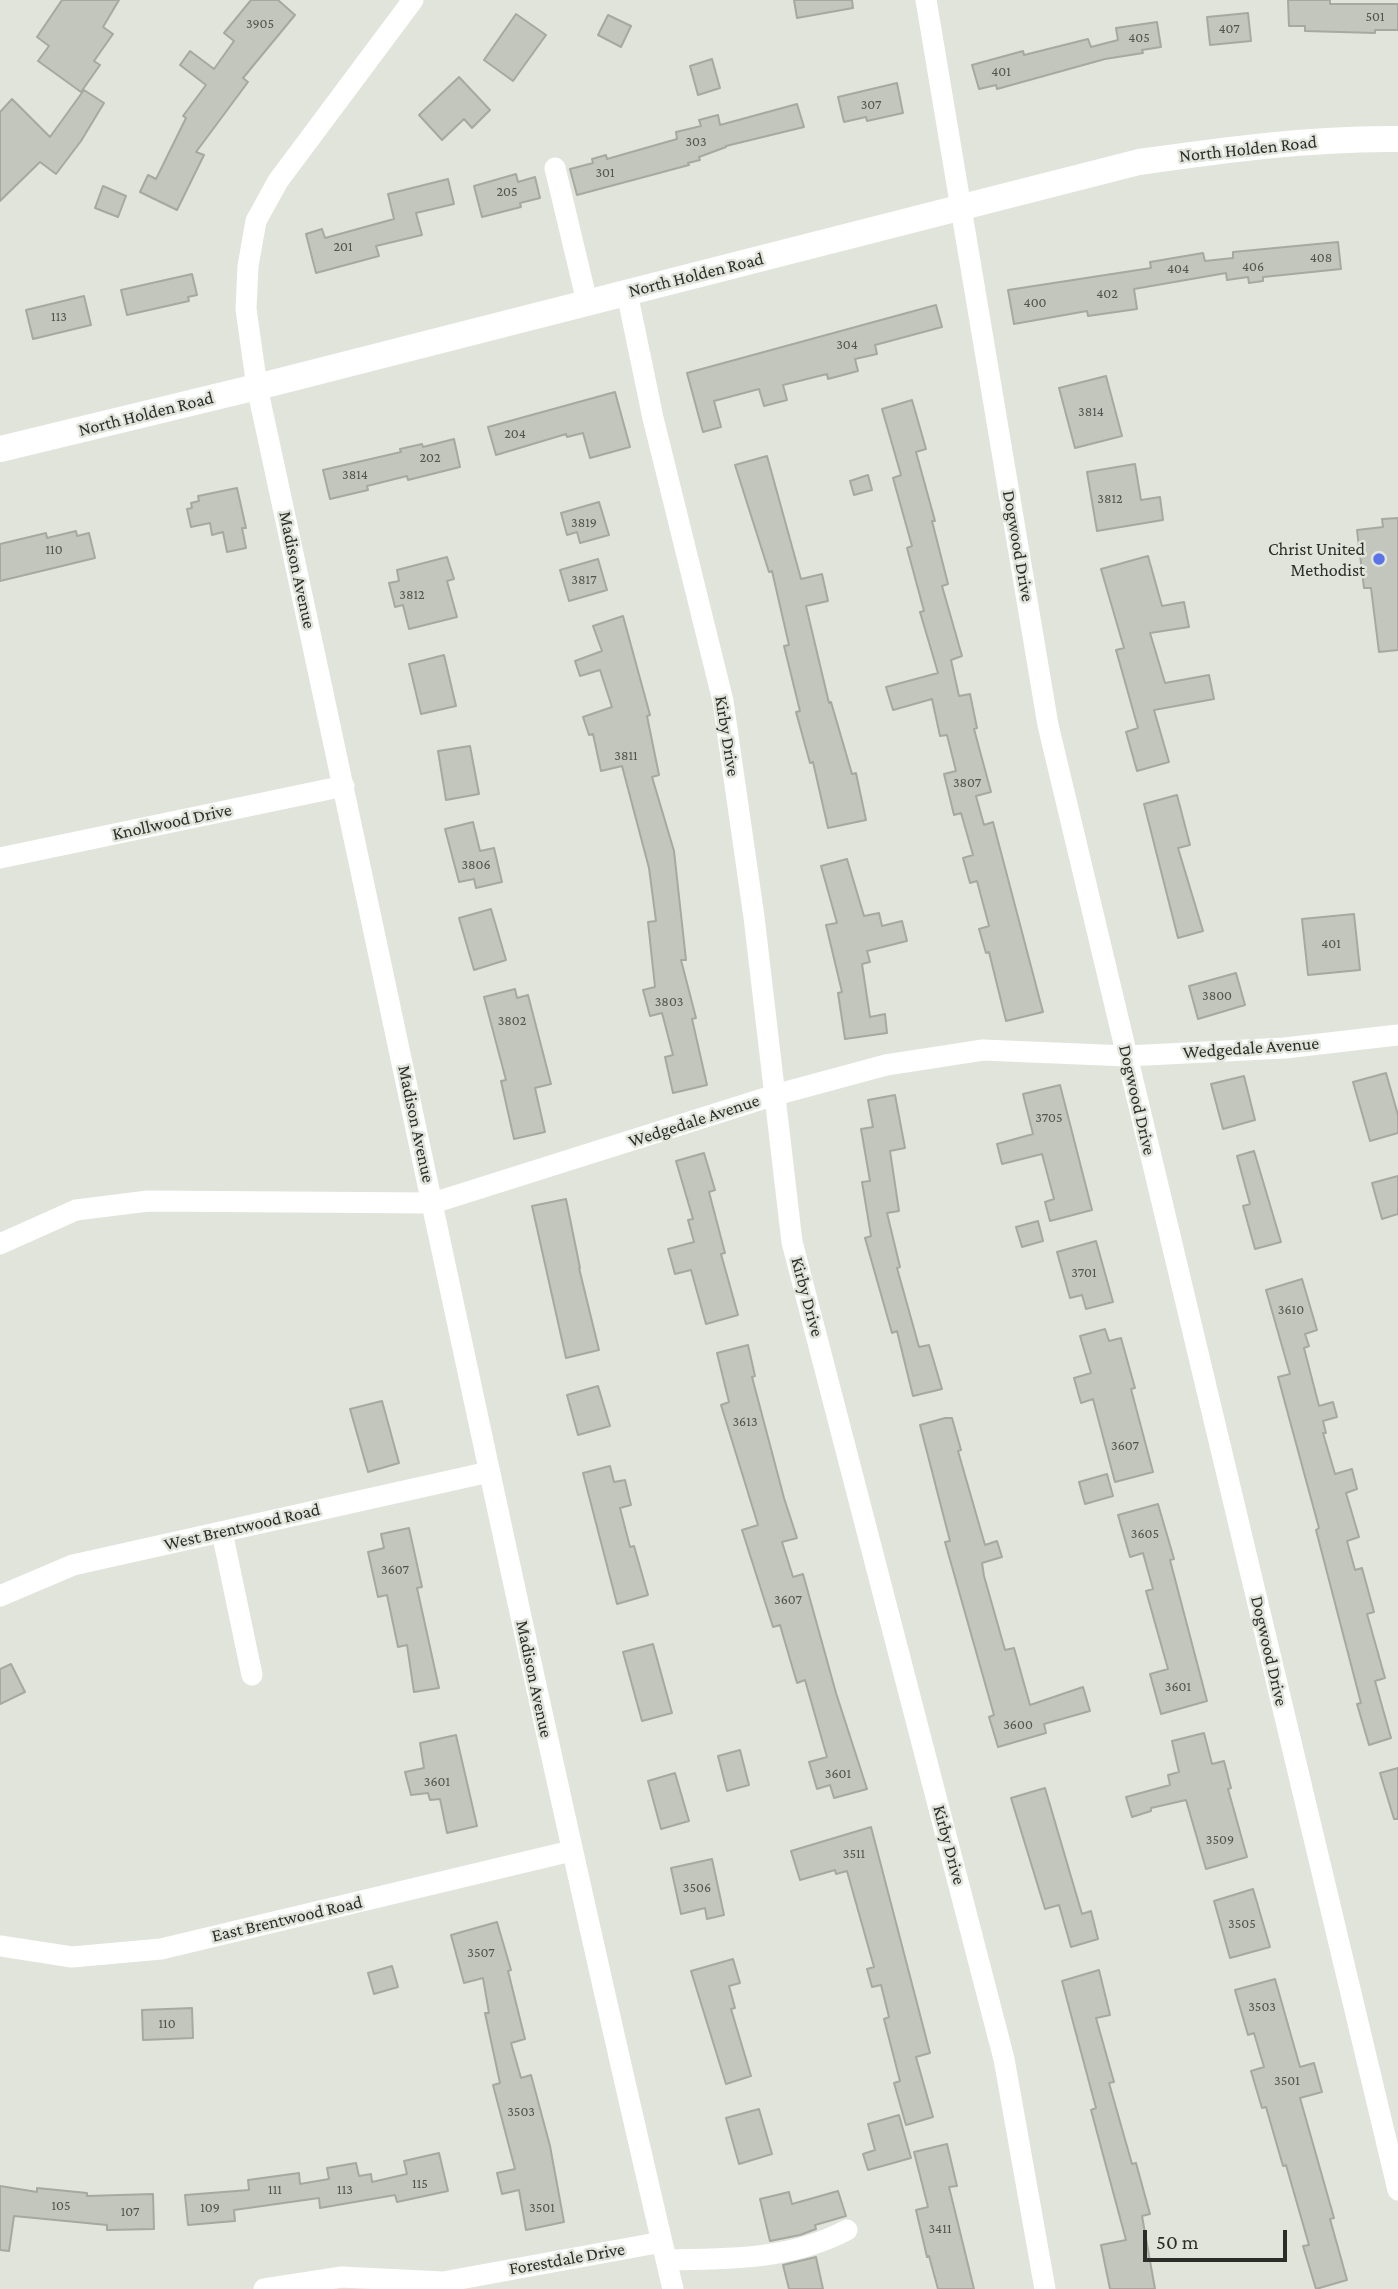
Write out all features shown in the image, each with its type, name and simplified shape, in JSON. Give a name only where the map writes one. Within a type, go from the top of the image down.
[{"type":"main road","name":"North Holden Road","points":[[0,449],[257,387],[1139,162],[1240,147],[1398,139]]},
{"type":"street","name":"Madison Avenue","points":[[413,0],[278,181],[256,221],[248,266],[246,309],[257,387],[489,1472],[571,1851],[673,2289]]},
{"type":"street","name":"Dogwood Drive","points":[[926,0],[1048,726],[1398,2190]]},
{"type":"street","points":[[555,168],[587,302]]},
{"type":"street","name":"Kirby Drive","points":[[627,293],[653,418],[723,701],[754,917],[792,1242],[1004,2059],[1045,2289]]},
{"type":"street","name":"Knollwood Drive","points":[[0,858],[344,786]]},
{"type":"street","name":"Wedgedale Avenue","points":[[0,1244],[76,1210],[148,1201],[433,1203],[775,1095],[886,1065],[983,1050],[1127,1056],[1285,1048],[1398,1035]]},
{"type":"street","name":"West Brentwood Road","points":[[0,1596],[73,1565],[489,1472]]},
{"type":"street","points":[[222,1532],[252,1675]]},
{"type":"street","name":"East Brentwood Road","points":[[0,1946],[72,1957],[161,1949],[571,1851]]},
{"type":"street","name":"Forestdale Drive","points":[[264,2289],[342,2277],[443,2282],[664,2251],[773,2255],[823,2242],[847,2230]]},
{"type":"building","points":[[62,0],[119,0],[103,27],[113,34],[94,61],[100,65],[81,92],[38,61],[49,46],[37,37]]},
{"type":"building","points":[[251,0],[278,0],[295,15],[243,78],[248,82],[196,152],[204,155],[177,210],[140,192],[148,175],[156,179],[186,118],[183,116],[206,85],[180,65],[190,51],[214,69],[234,41],[224,33]]},
{"type":"building","points":[[794,0],[852,0],[853,8],[797,18]]},
{"type":"building","points":[[1288,0],[1330,0],[1330,4],[1398,4],[1398,30],[1375,30],[1375,33],[1305,31],[1305,26],[1289,26]]},
{"type":"building","points":[[1248,13],[1251,41],[1210,45],[1207,17]]},
{"type":"building","points":[[516,14],[546,35],[513,81],[484,60]]},
{"type":"building","points":[[608,15],[631,26],[621,47],[598,35]]},
{"type":"building","points":[[1157,22],[1161,47],[1105,59],[997,89],[996,85],[979,89],[972,65],[1023,51],[1024,55],[1088,39],[1091,47],[1118,40],[1116,28]]},
{"type":"building","points":[[712,59],[720,88],[698,95],[690,66]]},
{"type":"building","points":[[459,77],[490,110],[472,128],[464,119],[442,140],[419,115]]},
{"type":"building","points":[[897,83],[903,113],[867,121],[866,117],[844,122],[838,97]]},
{"type":"building","points":[[84,90],[104,103],[81,141],[56,174],[40,162],[0,201],[0,112],[12,99],[50,137]]},
{"type":"building","points":[[797,104],[804,127],[726,146],[699,157],[700,160],[688,163],[689,165],[577,195],[570,169],[593,163],[592,159],[606,155],[607,159],[677,139],[676,132],[701,126],[699,120],[718,115],[720,125]]},
{"type":"building","points":[[516,174],[518,182],[535,177],[540,198],[520,203],[521,207],[482,217],[474,186]]},
{"type":"building","points":[[448,179],[454,204],[416,213],[422,235],[376,246],[379,256],[316,273],[306,234],[322,229],[325,238],[394,219],[388,194]]},
{"type":"building","points":[[103,186],[126,196],[118,217],[95,208]]},
{"type":"building","points":[[1338,242],[1341,269],[1263,277],[1263,281],[1249,283],[1248,277],[1227,280],[1226,273],[1134,289],[1137,309],[1088,316],[1087,311],[1014,324],[1008,290],[1151,268],[1150,262],[1203,253],[1205,261],[1233,258],[1233,252]]},
{"type":"building","points":[[192,274],[197,295],[188,297],[189,301],[127,315],[121,290]]},
{"type":"building","points":[[84,296],[91,325],[33,339],[26,310]]},
{"type":"building","points":[[936,305],[942,327],[875,345],[877,354],[855,359],[858,371],[828,379],[827,374],[783,385],[787,400],[764,406],[759,389],[714,401],[721,427],[703,432],[687,373]]},
{"type":"building","points":[[1106,376],[1122,436],[1075,448],[1059,388]]},
{"type":"building","points":[[615,392],[630,447],[590,458],[583,433],[567,437],[566,434],[496,455],[488,427]]},
{"type":"building","points":[[912,400],[926,449],[916,452],[935,521],[932,521],[948,584],[942,586],[962,656],[951,660],[959,696],[970,694],[977,728],[974,729],[991,792],[976,796],[984,825],[993,822],[1043,1012],[1006,1021],[989,952],[986,953],[979,929],[989,926],[977,881],[970,883],[963,858],[973,855],[961,813],[954,815],[944,774],[956,771],[947,735],[940,736],[932,699],[893,710],[886,687],[938,673],[920,612],[924,611],[907,548],[912,546],[893,478],[901,475],[882,409]]},
{"type":"building","points":[[454,439],[460,467],[408,480],[407,476],[367,486],[368,490],[330,499],[323,470],[401,452],[400,449],[422,444],[423,447]]},
{"type":"building","points":[[767,456],[801,579],[822,574],[828,601],[806,606],[829,703],[831,702],[852,774],[856,773],[866,820],[828,828],[813,762],[810,763],[796,712],[800,711],[784,646],[789,645],[772,571],[769,572],[735,465]]},
{"type":"building","points":[[1135,464],[1141,500],[1160,497],[1163,520],[1097,531],[1087,472]]},
{"type":"building","points":[[868,475],[872,490],[854,495],[850,481]]},
{"type":"building","points":[[237,488],[246,528],[242,528],[246,548],[227,552],[223,532],[212,535],[210,523],[191,527],[187,509],[192,508],[191,503],[199,501],[198,496]]},
{"type":"building","points":[[599,502],[609,535],[580,543],[577,532],[567,535],[561,513]]},
{"type":"building","name":"Christ United Methodist","points":[[1398,518],[1398,650],[1379,652],[1371,588],[1364,588],[1357,530],[1383,527],[1382,519]]},
{"type":"building","points":[[76,531],[77,536],[89,533],[95,558],[0,581],[0,544],[46,533],[47,538]]},
{"type":"building","points":[[1148,556],[1162,606],[1184,602],[1189,627],[1150,633],[1165,683],[1209,675],[1214,699],[1154,710],[1169,762],[1137,771],[1126,732],[1138,728],[1116,650],[1124,648],[1101,569]]},
{"type":"building","points":[[447,557],[454,579],[447,581],[457,617],[409,629],[403,605],[395,607],[389,583],[399,581],[397,570]]},
{"type":"building","points":[[598,559],[607,590],[569,601],[560,570]]},
{"type":"building","points":[[623,616],[650,715],[647,716],[659,775],[652,777],[674,851],[686,960],[681,960],[696,1018],[692,1019],[707,1085],[673,1093],[665,1057],[673,1055],[662,1013],[650,1016],[643,990],[655,987],[648,922],[656,921],[649,868],[622,766],[601,771],[593,734],[589,735],[583,717],[612,707],[600,670],[580,676],[575,661],[602,651],[593,626]]},
{"type":"building","points":[[444,655],[456,706],[421,714],[409,664]]},
{"type":"building","points":[[470,746],[479,794],[446,800],[438,751]]},
{"type":"building","points":[[1177,795],[1190,845],[1178,848],[1203,931],[1178,938],[1144,804]]},
{"type":"building","points":[[473,822],[480,851],[494,848],[502,882],[476,888],[474,879],[459,882],[445,829]]},
{"type":"building","points":[[847,859],[864,916],[879,913],[882,926],[902,921],[907,941],[867,951],[870,962],[862,964],[870,1017],[885,1014],[887,1033],[845,1039],[838,993],[842,992],[826,925],[837,923],[821,866]]},
{"type":"building","points":[[491,909],[506,960],[474,970],[459,918]]},
{"type":"building","points":[[1354,914],[1360,970],[1308,975],[1302,919]]},
{"type":"building","points":[[1236,973],[1245,1005],[1198,1019],[1189,986]]},
{"type":"building","points":[[515,989],[517,998],[528,995],[551,1084],[535,1088],[545,1132],[514,1139],[501,1081],[506,1080],[484,997]]},
{"type":"building","points":[[1386,1073],[1398,1115],[1398,1133],[1370,1141],[1353,1082]]},
{"type":"building","points":[[1244,1076],[1255,1120],[1223,1129],[1211,1084]]},
{"type":"building","points":[[1060,1085],[1092,1210],[1050,1221],[1045,1202],[1054,1199],[1042,1154],[1002,1164],[997,1144],[1033,1134],[1023,1094]]},
{"type":"building","points":[[895,1095],[905,1148],[890,1151],[899,1211],[887,1213],[900,1267],[897,1268],[919,1347],[929,1345],[942,1389],[913,1396],[897,1331],[892,1333],[865,1238],[871,1236],[862,1182],[870,1181],[861,1129],[873,1127],[868,1100]]},
{"type":"building","points":[[1254,1151],[1281,1242],[1255,1249],[1243,1206],[1250,1204],[1237,1156]]},
{"type":"building","points":[[704,1153],[715,1190],[709,1192],[725,1253],[721,1254],[738,1315],[706,1324],[691,1270],[675,1274],[668,1249],[694,1242],[688,1220],[693,1219],[676,1161]]},
{"type":"building","points":[[1398,1176],[1398,1214],[1382,1219],[1372,1183]]},
{"type":"building","points":[[566,1199],[599,1350],[566,1358],[532,1206]]},
{"type":"building","points":[[1038,1221],[1043,1241],[1022,1247],[1016,1227]]},
{"type":"building","points":[[1096,1241],[1113,1302],[1086,1309],[1082,1295],[1070,1298],[1057,1252]]},
{"type":"building","points":[[1302,1279],[1317,1330],[1305,1334],[1309,1346],[1304,1348],[1319,1406],[1333,1402],[1337,1417],[1323,1421],[1326,1433],[1323,1433],[1335,1474],[1352,1469],[1357,1489],[1346,1493],[1359,1537],[1347,1541],[1355,1570],[1362,1568],[1374,1612],[1367,1614],[1385,1678],[1375,1681],[1391,1738],[1369,1745],[1357,1704],[1361,1703],[1316,1530],[1319,1528],[1278,1377],[1290,1374],[1266,1290]]},
{"type":"building","points":[[1105,1329],[1109,1341],[1121,1338],[1135,1388],[1131,1389],[1153,1472],[1115,1482],[1093,1399],[1081,1403],[1074,1378],[1091,1373],[1080,1336]]},
{"type":"building","points":[[748,1345],[755,1376],[752,1377],[797,1538],[782,1542],[793,1577],[803,1574],[836,1693],[867,1789],[834,1798],[830,1785],[817,1789],[809,1762],[827,1757],[805,1680],[797,1683],[780,1625],[773,1627],[742,1530],[758,1525],[721,1405],[729,1402],[717,1353]]},
{"type":"building","points":[[598,1386],[610,1426],[578,1435],[567,1395]]},
{"type":"building","points":[[382,1401],[399,1463],[368,1472],[350,1409]]},
{"type":"building","points":[[952,1418],[961,1450],[958,1451],[985,1545],[997,1541],[1002,1557],[982,1563],[984,1576],[1005,1650],[1014,1648],[1030,1705],[1083,1687],[1090,1711],[1044,1724],[1046,1733],[998,1747],[989,1717],[994,1715],[945,1542],[950,1541],[920,1425]]},
{"type":"building","points":[[610,1466],[614,1482],[625,1480],[631,1505],[620,1508],[630,1547],[634,1546],[648,1595],[617,1604],[583,1473]]},
{"type":"building","points":[[1107,1474],[1113,1496],[1085,1504],[1079,1482]]},
{"type":"building","points":[[1158,1504],[1174,1559],[1170,1560],[1207,1701],[1161,1714],[1150,1674],[1168,1669],[1146,1591],[1153,1589],[1143,1553],[1130,1557],[1118,1515]]},
{"type":"building","points":[[409,1528],[422,1587],[417,1588],[439,1688],[414,1692],[407,1645],[398,1647],[387,1595],[378,1597],[368,1552],[384,1548],[381,1534]]},
{"type":"building","points":[[653,1644],[672,1713],[642,1721],[623,1652]]},
{"type":"building","points":[[11,1664],[25,1692],[0,1704],[0,1669]]},
{"type":"building","points":[[1204,1733],[1212,1764],[1224,1761],[1231,1788],[1228,1789],[1247,1857],[1206,1869],[1186,1800],[1151,1808],[1151,1811],[1132,1817],[1126,1797],[1170,1785],[1168,1775],[1179,1772],[1172,1741]]},
{"type":"building","points":[[456,1735],[477,1826],[447,1833],[440,1799],[430,1800],[428,1793],[411,1795],[405,1772],[424,1768],[420,1743]]},
{"type":"building","points":[[740,1750],[749,1785],[727,1791],[718,1756]]},
{"type":"building","points":[[1398,1768],[1398,1819],[1394,1819],[1380,1773]]},
{"type":"building","points":[[675,1773],[689,1821],[661,1829],[648,1781]]},
{"type":"building","points":[[1045,1788],[1082,1914],[1091,1911],[1098,1939],[1071,1947],[1059,1905],[1045,1909],[1011,1798]]},
{"type":"building","points":[[871,1827],[930,2053],[916,2057],[933,2117],[906,2125],[894,2083],[900,2081],[884,2019],[889,2017],[881,1985],[872,1987],[867,1969],[874,1967],[847,1871],[836,1874],[835,1870],[800,1880],[791,1851]]},
{"type":"building","points":[[712,1859],[724,1915],[707,1919],[705,1908],[681,1914],[671,1868]]},
{"type":"building","points":[[1253,1889],[1270,1947],[1230,1958],[1214,1901]]},
{"type":"building","points":[[497,1922],[511,1970],[508,1971],[525,2039],[511,2043],[521,2078],[531,2075],[550,2146],[564,2222],[526,2230],[519,2190],[502,2194],[497,2173],[515,2169],[493,2085],[500,2083],[485,2013],[489,2013],[483,1978],[464,1983],[451,1935]]},
{"type":"building","points":[[733,1959],[740,1983],[729,1986],[735,2008],[731,2009],[751,2076],[726,2084],[691,1971]]},
{"type":"building","points":[[392,1966],[398,1987],[374,1994],[368,1973]]},
{"type":"building","points":[[1099,1970],[1110,2015],[1096,2018],[1114,2082],[1109,2083],[1132,2164],[1136,2163],[1150,2214],[1142,2216],[1155,2289],[1110,2289],[1101,2245],[1126,2240],[1091,2110],[1096,2108],[1062,1981]]},
{"type":"building","points":[[1275,1979],[1300,2067],[1314,2063],[1322,2092],[1300,2098],[1334,2218],[1330,2219],[1347,2280],[1316,2289],[1303,2246],[1309,2245],[1286,2165],[1283,2166],[1266,2107],[1262,2108],[1251,2071],[1264,2067],[1254,2033],[1248,2035],[1235,1990]]},
{"type":"building","points":[[192,2008],[193,2038],[143,2040],[142,2010]]},
{"type":"building","points":[[759,2109],[772,2154],[739,2164],[726,2118]]},
{"type":"building","points":[[899,2115],[911,2158],[868,2170],[863,2154],[875,2150],[868,2124]]},
{"type":"building","points":[[947,2144],[957,2186],[949,2187],[974,2289],[938,2289],[916,2210],[928,2207],[914,2152]]},
{"type":"building","points":[[439,2153],[448,2191],[397,2202],[395,2195],[320,2208],[319,2198],[234,2210],[235,2221],[188,2225],[185,2195],[249,2190],[248,2180],[299,2173],[300,2184],[329,2179],[327,2168],[356,2163],[359,2176],[371,2174],[372,2182],[407,2174],[404,2161]]},
{"type":"building","points":[[0,2186],[37,2192],[37,2188],[87,2193],[87,2196],[153,2194],[154,2229],[107,2230],[107,2225],[14,2216],[9,2251],[0,2250]]},
{"type":"building","points":[[838,2191],[846,2216],[815,2225],[816,2229],[800,2235],[770,2241],[760,2199],[789,2192],[792,2204]]},
{"type":"building","points":[[816,2257],[823,2289],[789,2289],[783,2265]]},
{"type":"place","name":"Christ United Methodist","points":[[1379,559]]}]
